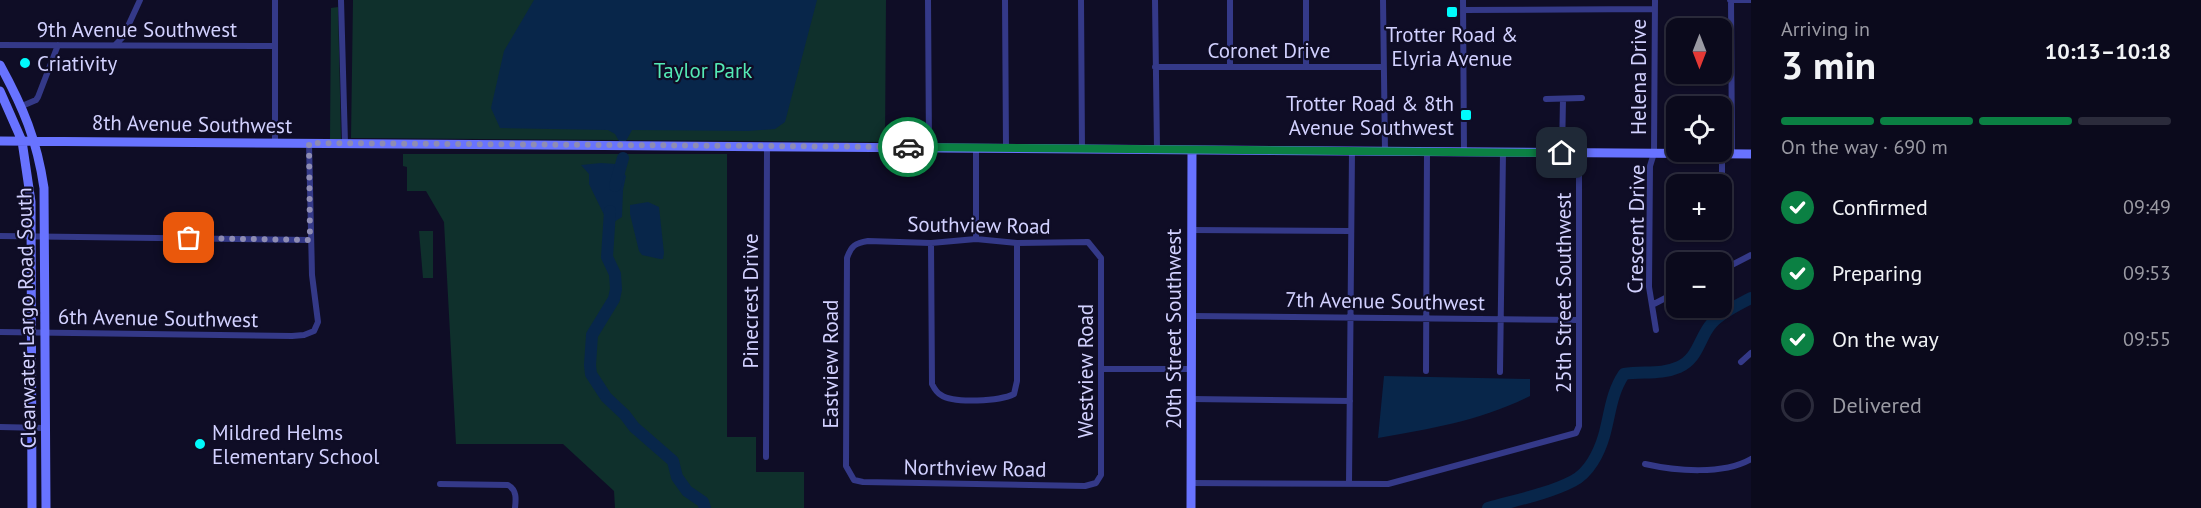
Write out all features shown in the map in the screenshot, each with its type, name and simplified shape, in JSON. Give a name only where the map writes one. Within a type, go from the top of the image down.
[{"type":"street","points":[[115,45],[123,37],[140,0]]},
{"type":"street","points":[[275,0],[275,142]]},
{"type":"street","points":[[341,0],[345,143]]},
{"type":"street","points":[[928,0],[929,147]]},
{"type":"street","points":[[1005,0],[1006,148]]},
{"type":"street","points":[[1081,0],[1082,149]]},
{"type":"street","points":[[1155,0],[1157,149]]},
{"type":"street","points":[[1230,0],[1230,66]]},
{"type":"street","points":[[1306,0],[1306,66]]},
{"type":"street","points":[[1383,0],[1385,151]]},
{"type":"street","points":[[1463,0],[1464,152]]},
{"type":"street","name":"Helena Drive","points":[[1654,153],[1655,0]]},
{"type":"street","points":[[1728,96],[1730,0],[1751,0]]},
{"type":"street","points":[[1463,9],[1654,9]]},
{"type":"street","name":"9th Avenue Southwest","points":[[0,45],[274,46]]},
{"type":"street","points":[[22,106],[36,100],[58,45]]},
{"type":"street","name":"Clearwater Largo Road South","points":[[0,65],[22,106],[34,141],[44,188],[46,508]]},
{"type":"street","name":"Coronet Drive","points":[[1155,67],[1383,67]]},
{"type":"street","name":"Clearwater Largo Road South","points":[[0,91],[22,141],[31,202],[32,508]]},
{"type":"street","points":[[1546,99],[1582,98]]},
{"type":"street","points":[[1562,153],[1563,99]]},
{"type":"street","name":"8th Avenue Southwest","points":[[0,141],[1666,153]]},
{"type":"street","points":[[0,236],[310,240],[309,143]]},
{"type":"street","name":"Pinecrest Drive","points":[[766,457],[767,146]]},
{"type":"street","points":[[976,148],[976,239]]},
{"type":"street","name":"20th Street Southwest","points":[[1191,508],[1192,150]]},
{"type":"street","points":[[1191,483],[1349,484],[1352,151]]},
{"type":"street","points":[[1426,371],[1427,152]]},
{"type":"street","points":[[1500,372],[1503,152]]},
{"type":"street","name":"25th Street Southwest","points":[[1349,484],[1388,484],[1576,433],[1579,426],[1579,153]]},
{"type":"street","name":"Crescent Drive","points":[[1654,153],[1650,166],[1649,287],[1656,330]]},
{"type":"street","name":"8th Avenue Southwest","points":[[1732,154],[1751,154]]},
{"type":"street","points":[[1191,230],[1350,231]]},
{"type":"street","name":"Southview Road","points":[[851,246],[857,242],[867,241],[931,243],[976,239],[1017,243],[1088,242],[1101,258]]},
{"type":"street","name":"6th Avenue Southwest","points":[[0,332],[304,335],[314,331],[318,322],[310,240]]},
{"type":"street","points":[[931,243],[932,384],[940,395],[950,399],[1005,399],[1014,394],[1017,381],[1017,243]]},
{"type":"street","name":"Eastview Road","points":[[851,246],[847,258],[846,466],[854,480]]},
{"type":"street","points":[[1732,265],[1751,255]]},
{"type":"street","name":"Westview Road","points":[[1096,483],[1101,475],[1101,258]]},
{"type":"street","name":"Crescent Drive","points":[[1652,305],[1666,298]]},
{"type":"street","name":"7th Avenue Southwest","points":[[1191,316],[1579,320]]},
{"type":"street","points":[[1740,362],[1751,353]]},
{"type":"street","points":[[1102,369],[1191,369]]},
{"type":"street","points":[[1191,399],[1350,401]]},
{"type":"street","points":[[0,427],[44,428]]},
{"type":"street","points":[[1645,464],[1669,469],[1731,468],[1751,459]]},
{"type":"street","name":"Northview Road","points":[[854,480],[884,483],[1085,486],[1096,483]]},
{"type":"street","points":[[440,484],[502,484],[512,487],[516,496],[515,508]]},
{"type":"green space","name":"Taylor Park","points":[[353,0],[886,0],[885,142],[351,138]]},
{"type":"green space","points":[[338,7],[341,139],[330,139],[331,8]]},
{"type":"green space","points":[[403,154],[727,154],[727,437],[756,437],[756,472],[804,472],[804,508],[615,508],[614,491],[563,444],[456,444],[444,222],[426,191],[407,191],[407,167],[403,166]]},
{"type":"green space","points":[[419,231],[433,231],[433,278],[423,278]]},
{"type":"water","points":[[534,0],[817,0],[785,122],[775,129],[748,131],[632,130],[626,141],[619,141],[615,134],[608,130],[500,128],[491,108],[504,51]]},
{"type":"water","points":[[616,164],[626,176],[622,217],[609,225],[589,184],[589,174],[581,165]]},
{"type":"water","points":[[648,202],[659,207],[663,259],[642,255],[639,251],[630,205]]},
{"type":"water","points":[[1384,376],[1530,379],[1530,396],[1474,418],[1378,438]]},
{"type":"waterway","points":[[615,186],[623,158]]},
{"type":"waterway","points":[[610,211],[607,257],[615,274],[616,289],[614,299],[592,335],[591,374],[606,397],[634,427],[673,461],[677,477],[687,491],[703,502],[705,508]]},
{"type":"waterway","points":[[1488,508],[1553,490],[1579,477],[1589,468],[1599,449],[1614,396],[1624,374],[1665,371],[1686,363],[1695,353],[1712,323],[1725,312],[1751,298]]},
{"type":"way so far","points":[[189,238],[310,240],[309,143],[908,147]]},
{"type":"place","name":"Trotter Road & Elyria Avenue","points":[[1452,12]]},
{"type":"place","name":"Criativity","points":[[25,63]]},
{"type":"place","name":"Trotter Road & 8th Avenue Southwest","points":[[1466,115]]},
{"type":"place","name":"Mildred Helms Elementary School","points":[[200,444]]},
{"type":"route","points":[[908,147],[1562,153]]}]
